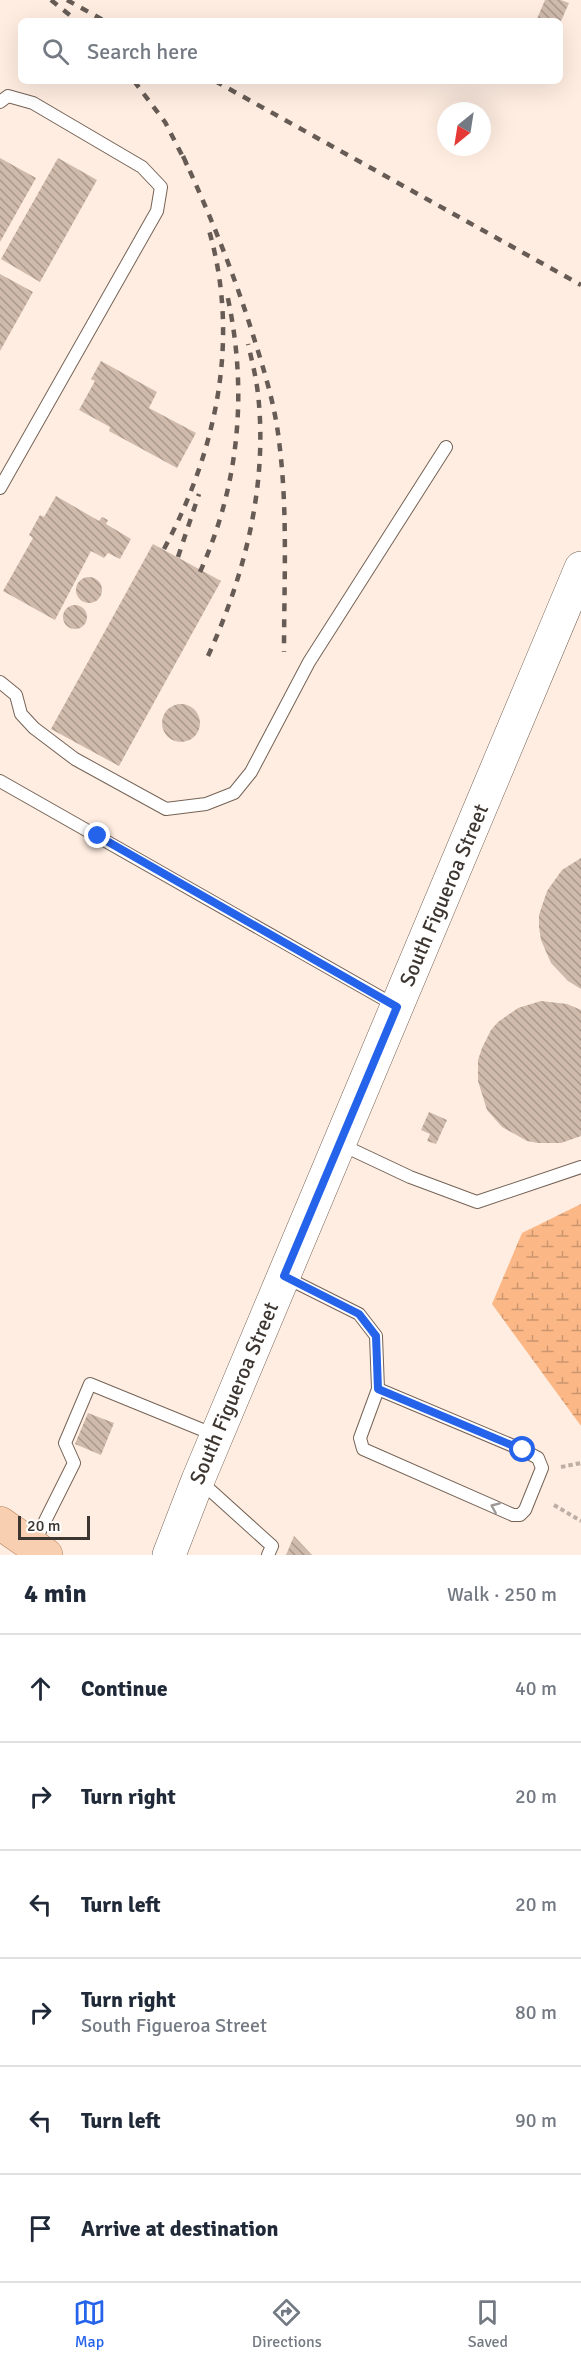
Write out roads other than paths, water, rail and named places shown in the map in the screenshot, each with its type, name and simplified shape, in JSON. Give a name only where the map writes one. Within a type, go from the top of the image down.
[{"type":"main road","name":"South Figueroa Street","points":[[168,1555],[581,568]]},
{"type":"main road","points":[[0,1523],[39,1550]]},
{"type":"lane","points":[[0,102],[8,96],[33,102],[142,167],[161,187],[157,211],[0,488]]},
{"type":"lane","points":[[0,682],[16,695],[21,714],[34,728],[75,759],[166,808],[206,804],[234,793],[251,772],[309,662],[446,447]]},
{"type":"lane","points":[[0,781],[397,1007]]},
{"type":"lane","points":[[339,1143],[410,1177],[477,1202],[581,1167]]},
{"type":"lane","points":[[284,1276],[359,1314],[376,1336],[378,1389],[360,1438],[363,1449],[513,1515],[520,1515],[525,1510],[543,1468],[538,1458],[378,1389]]},
{"type":"lane","points":[[39,1550],[74,1463],[65,1443],[90,1384],[217,1435]]},
{"type":"lane","points":[[198,1480],[272,1546],[268,1555]]},
{"type":"railway","points":[[51,0],[73,18]]},
{"type":"railway","points":[[67,0],[100,18]]},
{"type":"railway","points":[[136,84],[165,122],[187,165]]},
{"type":"railway","points":[[220,84],[581,285]]},
{"type":"railway","points":[[183,156],[238,289],[275,414],[284,493],[284,652]]},
{"type":"railway","points":[[164,549],[198,472],[210,433],[218,392],[223,351],[222,310],[218,268],[208,227]]},
{"type":"railway","points":[[200,572],[214,538],[224,504],[232,470],[236,435],[237,365],[234,330],[227,294]]},
{"type":"railway","points":[[208,656],[233,594],[243,561],[256,495],[260,462],[260,428],[257,388],[248,344]]},
{"type":"railway","points":[[178,557],[199,494]]}]
